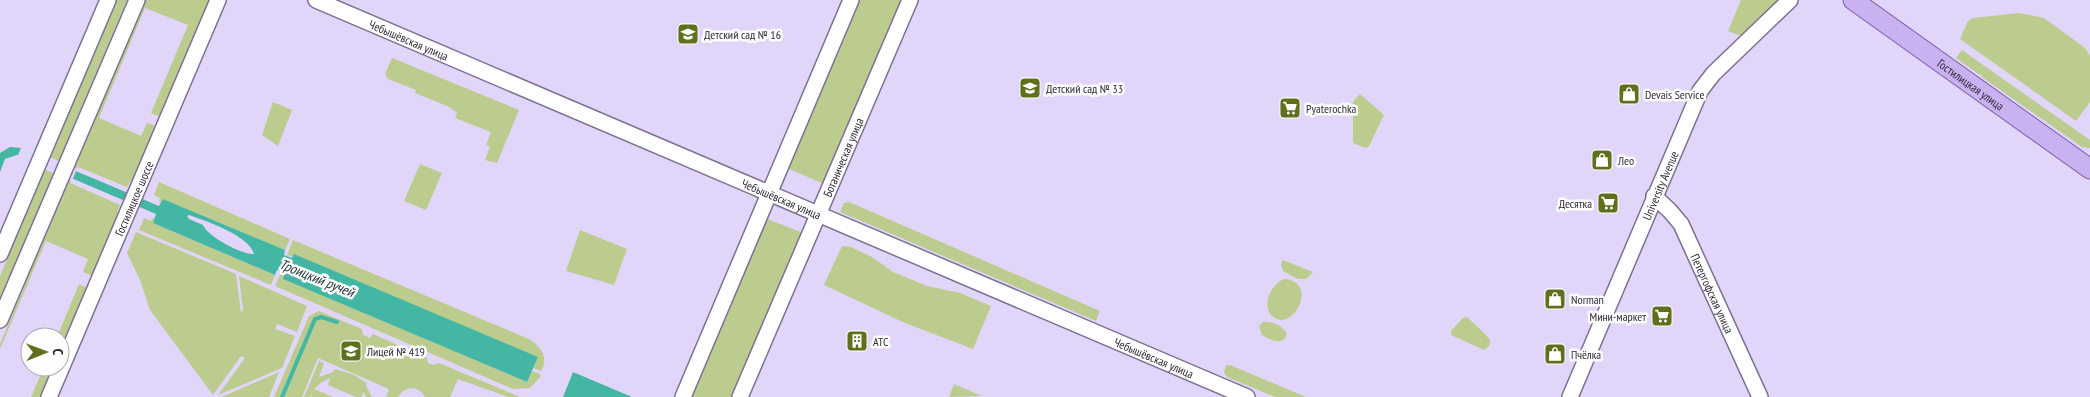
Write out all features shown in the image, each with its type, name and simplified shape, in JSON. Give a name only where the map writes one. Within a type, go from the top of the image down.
[{"type":"main road","name":"Гостилицкая улица","points":[[1853,0],[2090,170]]},
{"type":"street","points":[[0,254],[108,0]]},
{"type":"street","points":[[0,320],[136,0]]},
{"type":"street","name":"Гостилицкое шоссе","points":[[49,397],[218,0]]},
{"type":"street","name":"Чебышёвская улица","points":[[316,0],[1248,397]]},
{"type":"street","points":[[683,397],[851,0]]},
{"type":"street","name":"Ботаническая улица","points":[[740,397],[910,0]]},
{"type":"street","name":"University Avenue","points":[[1570,397],[1700,91],[1713,74],[1790,0]]},
{"type":"street","name":"Петергофская улица","points":[[1654,196],[1681,224],[1760,397]]},
{"type":"shaded area","points":[[117,0],[127,0],[0,299],[0,276]]},
{"type":"shaded area","points":[[145,0],[210,0],[161,117],[151,113],[188,25],[145,8],[99,118],[141,136],[147,123],[156,126],[133,182],[130,181],[127,187],[78,167],[80,161],[70,183],[120,205],[117,213],[119,214],[93,276],[83,272],[88,259],[46,241],[0,349],[0,344]]},
{"type":"shaded area","points":[[857,0],[902,0],[824,184],[787,168]]},
{"type":"shaded area","points":[[1741,0],[1778,0],[1741,36],[1728,31]]},
{"type":"shaded area","points":[[2019,13],[2044,18],[2085,48],[2090,56],[2090,102],[2076,121],[1960,39],[1968,21],[1973,18]]},
{"type":"shaded area","points":[[1962,50],[2090,140],[2090,148],[2082,147],[1982,77],[1982,74],[1980,75],[1956,58]]},
{"type":"shaded area","points":[[392,58],[519,110],[497,163],[485,160],[490,147],[486,145],[491,132],[455,118],[457,112],[452,108],[415,93],[416,90],[388,79],[385,74]]},
{"type":"shaded area","points":[[1360,94],[1384,115],[1369,146],[1366,148],[1353,143],[1353,102]]},
{"type":"shaded area","points":[[273,102],[292,110],[278,146],[262,135]]},
{"type":"shaded area","points":[[420,164],[442,173],[426,210],[404,201]]},
{"type":"shaded area","points":[[159,182],[290,239],[285,250],[163,199],[161,203],[159,202],[160,198],[154,195]]},
{"type":"shaded area","points":[[849,202],[1100,311],[1096,321],[840,212],[844,203]]},
{"type":"shaded area","points":[[144,218],[151,221],[152,218],[155,219],[153,223],[275,275],[271,285],[139,230]]},
{"type":"shaded area","points":[[765,218],[803,233],[733,397],[690,397]]},
{"type":"shaded area","points":[[580,230],[627,249],[614,285],[566,271]]},
{"type":"shaded area","points":[[136,232],[236,274],[241,313],[243,309],[239,276],[307,306],[297,332],[277,324],[275,329],[295,336],[282,368],[218,395],[245,358],[241,356],[213,395],[150,310],[140,280],[127,253]]},
{"type":"shaded area","points":[[293,240],[529,339],[537,345],[544,357],[541,371],[533,368],[537,357],[294,255],[293,257],[287,255]]},
{"type":"shaded area","points":[[842,246],[851,247],[872,257],[893,272],[927,286],[960,293],[991,306],[973,349],[905,323],[824,285]]},
{"type":"shaded area","points":[[1283,260],[1313,272],[1306,279],[1298,279],[1283,271],[1281,264]]},
{"type":"shaded area","points":[[281,273],[285,275],[284,279],[527,382],[532,371],[540,374],[540,377],[530,388],[513,389],[275,286]]},
{"type":"shaded area","points":[[1284,279],[1294,282],[1300,288],[1302,295],[1300,304],[1295,311],[1289,317],[1282,320],[1270,314],[1267,303],[1271,291]]},
{"type":"shaded area","points":[[79,284],[87,288],[70,328],[61,327]]},
{"type":"shaded area","points":[[319,311],[362,329],[363,335],[370,338],[373,334],[427,358],[428,363],[434,365],[439,363],[520,397],[508,397],[458,379],[450,397],[425,397],[419,390],[412,388],[404,391],[398,397],[386,397],[389,389],[318,358],[302,397],[274,397],[309,316]]},
{"type":"shaded area","points":[[1467,317],[1490,340],[1490,345],[1484,350],[1451,335],[1451,331],[1463,318]]},
{"type":"shaded area","points":[[1263,322],[1273,323],[1282,328],[1287,333],[1285,339],[1276,341],[1262,335],[1259,326]]},
{"type":"shaded area","points":[[319,361],[324,363],[319,377],[333,372],[335,369],[352,374],[367,383],[366,386],[372,397],[366,397],[364,392],[361,397],[356,397],[328,385],[330,378],[314,389],[310,397],[304,397]]},
{"type":"shaded area","points":[[1226,365],[1306,397],[1275,397],[1227,377],[1224,372]]},
{"type":"shaded area","points":[[279,372],[269,397],[222,397]]},
{"type":"shaded area","points":[[40,377],[50,377],[41,397],[31,397]]},
{"type":"shaded area","points":[[954,384],[982,396],[949,397]]},
{"type":"shaded area","points":[[314,389],[333,397],[311,397]]},
{"type":"water","name":"Троицкий ручей","points":[[10,147],[21,148],[159,206],[163,199],[285,250],[284,255],[292,258],[294,254],[538,357],[527,382],[283,279],[285,273],[277,270],[275,275],[153,223],[156,214],[17,155],[5,159],[0,172],[0,153]],"holes":[[[189,215],[236,235],[251,247],[254,254],[226,244],[211,234],[203,225],[189,219],[187,216]]]},
{"type":"water","points":[[573,372],[632,397],[563,397]]},
{"type":"pier","points":[[22,145],[77,169],[72,181],[17,158]]},
{"type":"waterway","points":[[282,397],[315,319],[321,317],[337,322]]},
{"type":"place","name":"Детский сад № 16","points":[[688,34]]},
{"type":"place","name":"Детский сад № 33","points":[[1030,88]]},
{"type":"place","name":"Devais Service","points":[[1629,94]]},
{"type":"place","name":"Pyaterochka","points":[[1290,108]]},
{"type":"place","name":"Лео","points":[[1602,160]]},
{"type":"place","name":"Десятка","points":[[1608,203]]},
{"type":"place","name":"Norman","points":[[1555,299]]},
{"type":"place","name":"Мини-маркет","points":[[1662,316]]},
{"type":"place","name":"АТС","points":[[857,341]]},
{"type":"place","name":"Лицей № 419","points":[[351,351]]},
{"type":"place","name":"Пчёлка","points":[[1555,354]]}]
